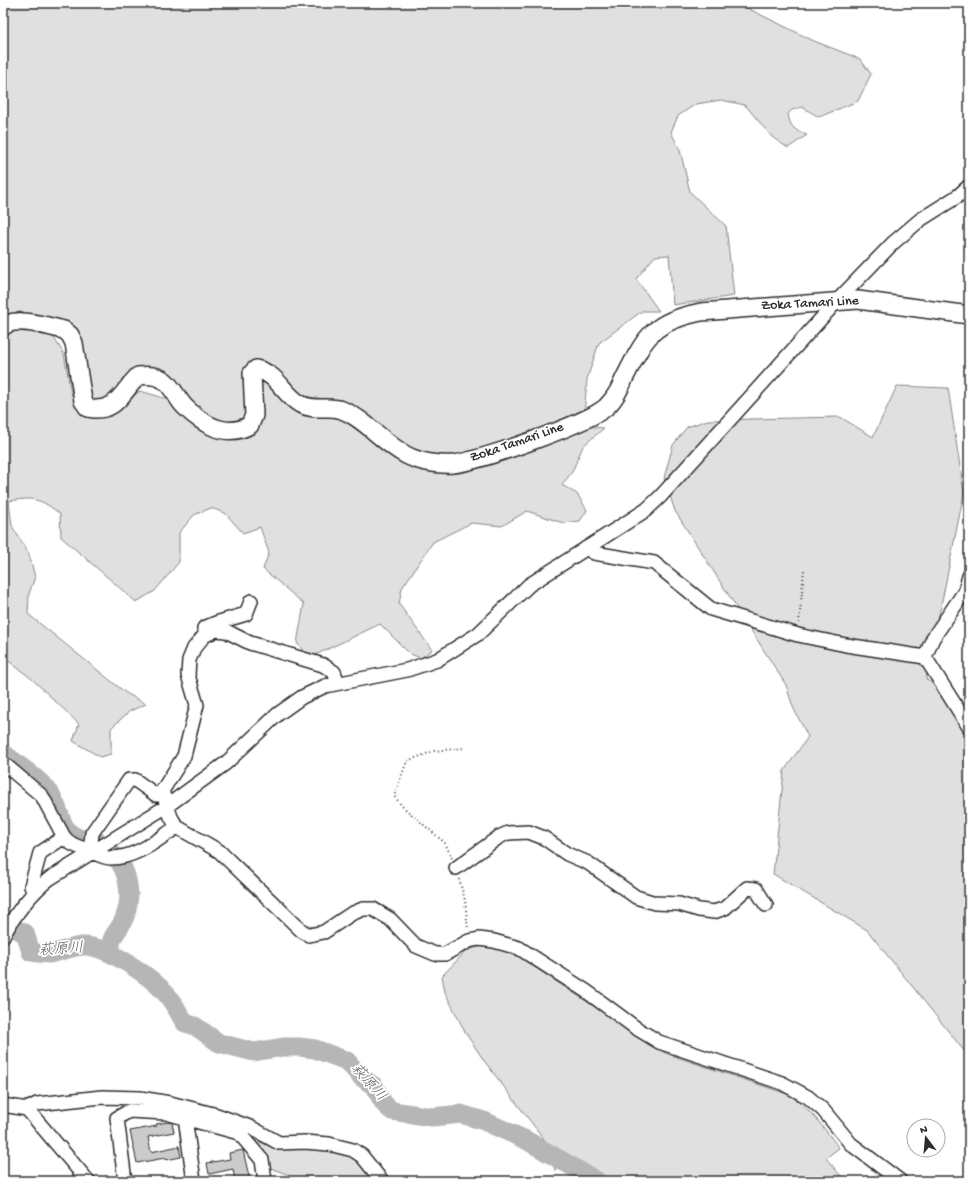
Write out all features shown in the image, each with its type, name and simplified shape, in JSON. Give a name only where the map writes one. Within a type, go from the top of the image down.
[{"type":"main road","name":"Zoka Tamari Line","points":[[3,326],[10,322],[19,321],[64,330],[70,335],[74,343],[83,401],[88,408],[104,410],[116,403],[138,376],[150,375],[166,382],[185,406],[211,426],[230,432],[250,425],[254,415],[252,373],[256,369],[267,372],[291,398],[300,404],[316,409],[341,409],[363,422],[384,441],[407,455],[424,461],[454,464],[511,448],[597,415],[615,397],[637,354],[649,335],[664,323],[680,316],[701,312],[838,300],[865,301],[969,315]]},
{"type":"street","points":[[3,936],[10,922],[33,892],[49,878],[93,844],[118,836],[167,806],[226,763],[278,714],[302,696],[325,686],[407,670],[437,660],[478,634],[529,585],[646,510],[660,497],[838,300],[893,243],[920,220],[958,196],[969,186]]},
{"type":"street","points":[[586,548],[594,553],[654,563],[711,609],[798,635],[846,645],[925,657],[969,727]]},
{"type":"street","points":[[925,657],[933,638],[965,591],[969,576]]},
{"type":"street","points":[[194,648],[191,646],[202,629],[216,622],[246,614],[251,601]]},
{"type":"street","points":[[338,683],[334,672],[323,665],[250,643],[226,631],[216,630],[204,636],[194,648],[189,660],[188,675],[197,706],[184,756],[165,784],[162,794],[171,817],[177,827],[219,851],[302,931],[309,935],[324,932],[351,914],[363,909],[373,909],[390,919],[416,946],[435,954],[445,954],[469,941],[479,939],[494,941],[519,948],[586,991],[636,1028],[660,1042],[782,1084],[808,1097],[822,1110],[851,1144],[900,1181]]},
{"type":"street","points":[[3,763],[42,796],[68,843],[93,844],[111,858],[129,855],[140,850],[177,827]]},
{"type":"street","points":[[93,844],[129,780],[135,780],[156,795],[162,794]]},
{"type":"street","points":[[456,868],[498,836],[508,833],[530,832],[544,838],[567,854],[588,863],[636,897],[655,903],[679,904],[699,910],[714,912],[725,908],[747,888],[756,889],[766,905]]},
{"type":"street","points":[[33,892],[31,886],[40,853],[64,838]]},
{"type":"street","points":[[3,1105],[27,1109],[37,1104],[102,1096],[140,1098],[170,1103],[217,1115],[250,1127],[279,1143],[305,1142],[329,1144],[353,1150],[362,1156],[382,1181]]},
{"type":"street","points":[[27,1109],[88,1181]]},
{"type":"street","points":[[125,1181],[117,1118],[129,1111],[166,1112],[239,1133],[262,1160],[265,1181]]},
{"type":"street","points":[[185,1118],[194,1181]]},
{"type":"path","points":[[798,635],[804,570]]},
{"type":"path","points":[[466,748],[434,751],[407,762],[394,796],[403,807],[445,844],[456,868],[465,900],[469,941]]},
{"type":"shaded area","points":[[3,3],[754,3],[747,8],[814,41],[860,59],[871,74],[858,101],[819,117],[802,107],[792,110],[788,114],[790,122],[796,130],[807,135],[788,148],[772,137],[745,105],[721,100],[696,104],[678,116],[671,132],[680,150],[690,192],[726,226],[734,296],[673,305],[669,255],[655,256],[636,279],[659,311],[642,311],[599,343],[587,379],[584,415],[454,459],[426,457],[309,404],[264,367],[246,422],[213,423],[160,374],[114,400],[90,404],[77,342],[3,321]]},
{"type":"shaded area","points":[[14,325],[52,335],[64,354],[71,393],[77,404],[113,412],[140,391],[175,401],[209,432],[254,427],[260,382],[268,383],[342,415],[431,469],[584,426],[604,428],[583,446],[572,472],[562,485],[577,494],[587,510],[580,521],[563,523],[527,511],[502,526],[471,523],[433,542],[402,588],[399,604],[432,650],[421,658],[410,654],[380,624],[309,658],[297,643],[304,604],[263,569],[269,553],[260,527],[243,533],[225,513],[211,508],[194,515],[179,533],[179,562],[155,591],[136,602],[61,537],[60,514],[47,505],[36,500],[24,499],[9,501],[12,526],[29,554],[35,577],[29,594],[28,614],[126,693],[146,704],[130,711],[111,728],[111,754],[100,757],[73,741],[79,724],[32,679],[6,659],[3,661],[3,337],[6,329]]},
{"type":"shaded area","points":[[897,386],[948,388],[964,493],[926,679],[969,711],[969,1057],[867,930],[773,874],[784,771],[808,737],[793,707],[786,685],[675,511],[664,478],[673,445],[687,427],[708,420],[840,417],[873,437]]},
{"type":"shaded area","points":[[482,946],[494,947],[519,957],[665,1053],[790,1095],[798,1100],[811,1113],[839,1148],[826,1158],[841,1176],[850,1181],[597,1181],[580,1166],[555,1170],[547,1143],[485,1062],[465,1032],[445,992],[442,976],[467,950]]},
{"type":"shaded area","points":[[255,1140],[277,1149],[302,1144],[350,1152],[379,1181],[288,1181],[289,1175],[268,1167]]},
{"type":"building","points":[[168,1122],[172,1123],[174,1132],[148,1137],[151,1152],[179,1146],[181,1157],[137,1163],[130,1131],[157,1126],[156,1124]]},
{"type":"building","points":[[243,1150],[250,1181],[235,1181],[233,1169],[209,1174],[207,1163],[230,1159],[229,1153]]},
{"type":"waterway","name":"萩原川","points":[[3,753],[31,774],[46,788],[53,798],[67,830],[73,835],[83,839],[97,841],[115,856],[121,864],[126,875],[129,896],[127,911],[111,942],[111,952]]},
{"type":"waterway","name":"萩原川","points":[[3,924],[25,933],[31,952],[49,954],[74,947],[92,947],[103,950],[128,963],[151,979],[167,995],[185,1023],[195,1026],[219,1043],[254,1052],[283,1047],[315,1049],[347,1061],[361,1077],[374,1086],[384,1104],[392,1111],[432,1117],[461,1114],[484,1121],[526,1140],[597,1181]]}]
